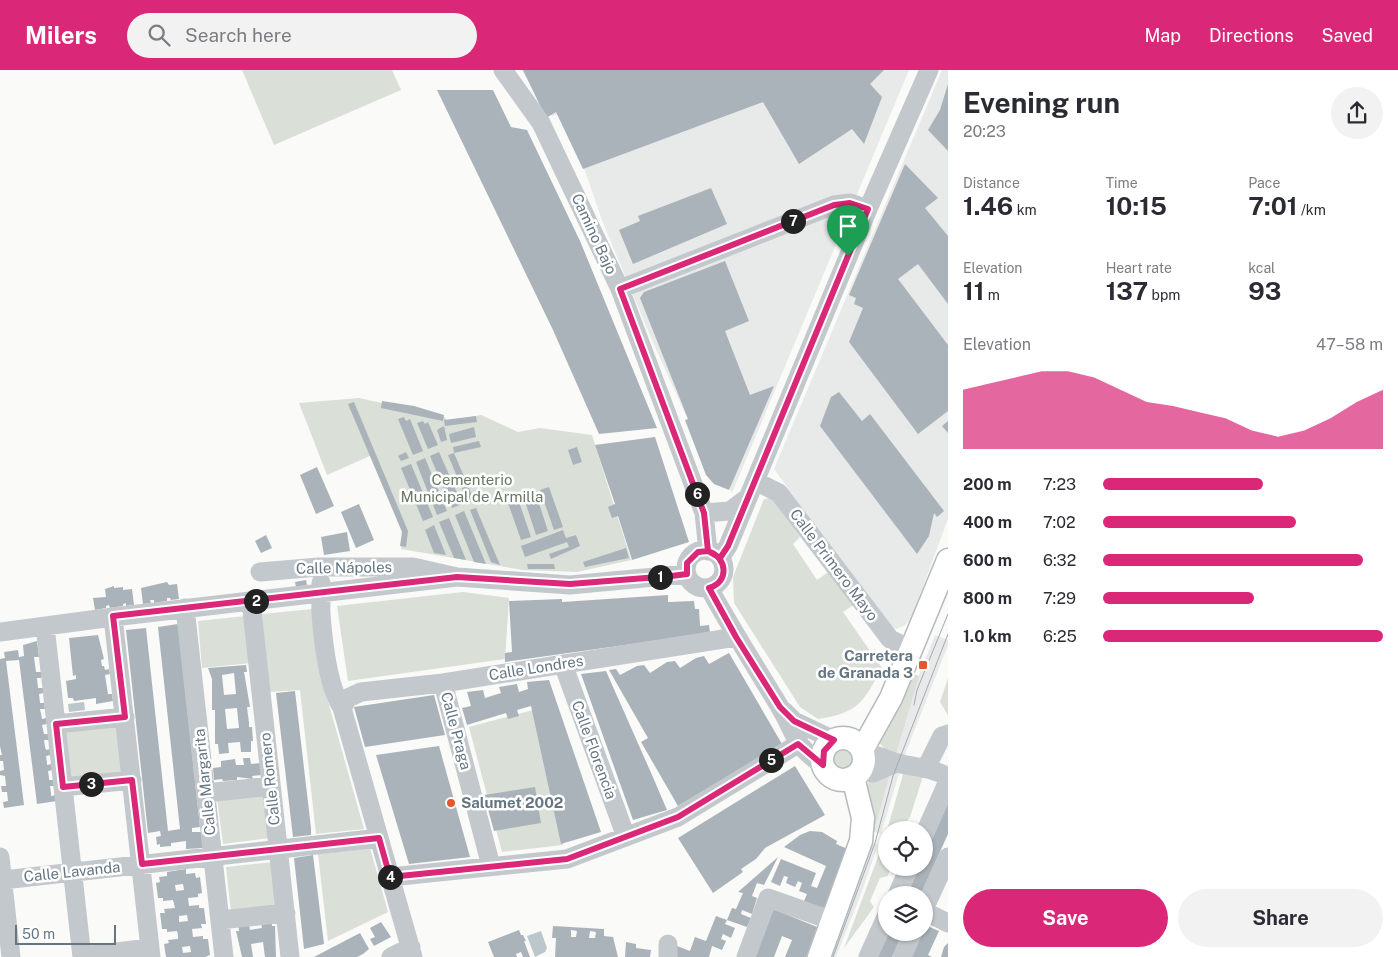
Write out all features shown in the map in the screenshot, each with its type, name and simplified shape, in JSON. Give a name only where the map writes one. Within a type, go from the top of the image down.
[{"type":"main road","points":[[819,957],[858,854],[862,830],[863,818],[847,759],[881,719],[912,650],[948,560]]},
{"type":"street","points":[[714,554],[724,568],[720,582],[709,588],[693,584],[687,574],[687,563],[691,557],[698,552],[714,554],[728,546],[868,209],[929,70]]},
{"type":"street","name":"Camino Bajo","points":[[507,71],[541,123],[620,289],[704,513],[714,554]]},
{"type":"street","points":[[620,289],[834,205],[850,203],[868,209]]},
{"type":"street","name":"Calle Primero Mayo","points":[[755,481],[779,493],[890,639],[912,650]]},
{"type":"street","points":[[704,513],[716,514],[730,511],[747,498]]},
{"type":"street","points":[[319,567],[323,593],[321,612],[336,699],[342,708],[412,952],[390,957]]},
{"type":"street","name":"Calle Nápoles","points":[[260,572],[319,567],[413,567],[457,577],[570,584],[687,574]]},
{"type":"street","name":"Calle Nápoles","points":[[0,632],[113,616],[457,577]]},
{"type":"street","points":[[709,588],[736,637],[780,707],[798,744],[847,759]]},
{"type":"street","name":"Calle Romero","points":[[251,601],[290,957]]},
{"type":"street","name":"Calle Margarita","points":[[185,608],[224,957]]},
{"type":"street","points":[[45,626],[82,956],[151,952],[113,616]]},
{"type":"street","name":"Calle Londres","points":[[342,708],[348,698],[362,692],[443,683],[736,637]]},
{"type":"street","name":"Calle Florencia","points":[[563,664],[626,837]]},
{"type":"street","name":"Calle Praga","points":[[443,683],[491,866]]},
{"type":"street","points":[[780,707],[794,721],[847,759],[873,773],[896,763],[936,770],[948,777]]},
{"type":"street","points":[[56,724],[125,717]]},
{"type":"street","points":[[926,768],[942,736],[948,734]]},
{"type":"street","points":[[390,877],[567,859],[678,817],[798,744]]},
{"type":"street","points":[[63,787],[132,780]]},
{"type":"street","points":[[930,821],[948,781]]},
{"type":"street","points":[[206,793],[271,786]]},
{"type":"street","name":"Calle Lavanda","points":[[2,880],[379,838]]},
{"type":"street","points":[[0,857],[11,957]]},
{"type":"street","points":[[933,890],[948,857]]},
{"type":"street","points":[[746,957],[768,898],[833,921]]},
{"type":"street","points":[[220,920],[286,913]]},
{"type":"street","points":[[933,915],[948,923]]},
{"type":"street","points":[[868,957],[878,935]]},
{"type":"street","points":[[902,957],[909,941]]},
{"type":"shaded area","points":[[521,70],[909,70],[732,493],[728,485],[716,482],[651,338],[603,223],[585,171],[559,114],[552,116]]},
{"type":"shaded area","points":[[942,70],[948,70],[948,519],[911,619],[904,626],[896,629],[888,624],[774,469]]},
{"type":"shaded area","points":[[935,635],[948,640],[948,645],[904,757],[896,754],[914,687]]},
{"type":"shaded area","points":[[84,702],[85,710],[69,712],[68,704]]},
{"type":"shaded area","points":[[900,770],[885,821],[878,821],[878,833],[874,832],[891,771]]},
{"type":"shaded area","points":[[871,842],[878,845],[861,894],[836,957],[830,957]]},
{"type":"shaded area","points":[[541,931],[547,948],[545,952],[535,957],[527,936]]},
{"type":"green space","points":[[242,70],[392,70],[401,90],[274,145]]},
{"type":"green space","name":"Cementerio Municipal de Armilla","points":[[359,398],[445,417],[447,421],[481,415],[518,432],[540,428],[592,435],[631,560],[577,572],[523,570],[401,549],[402,531],[372,455],[327,475],[299,403]]},
{"type":"green space","points":[[772,498],[800,537],[793,544],[817,580],[830,571],[855,604],[843,612],[882,668],[870,689],[858,704],[843,713],[818,719],[800,707],[734,603],[733,577],[764,499]]},
{"type":"green space","points":[[463,592],[509,598],[505,659],[348,681],[337,606]]},
{"type":"green space","points":[[313,609],[324,687],[364,829],[316,834],[300,690],[269,692],[262,614]]},
{"type":"green space","points":[[246,616],[251,663],[202,668],[198,621]]},
{"type":"green space","points":[[911,673],[919,676],[896,754],[886,751],[878,741]]},
{"type":"green space","points":[[948,678],[948,715],[940,702]]},
{"type":"green space","points":[[533,710],[563,845],[502,852],[469,727]]},
{"type":"green space","points":[[119,723],[125,776],[70,782],[64,729]]},
{"type":"green space","points":[[843,749],[850,752],[853,759],[850,766],[843,769],[836,766],[833,759],[836,752]]},
{"type":"green space","points":[[891,771],[874,832],[870,831],[863,788],[875,777]]},
{"type":"green space","points":[[904,771],[924,773],[910,817],[907,821],[890,821]]},
{"type":"green space","points":[[264,784],[270,838],[223,844],[216,790]]},
{"type":"green space","points":[[370,848],[388,912],[328,941],[318,854]]},
{"type":"green space","points":[[878,857],[878,876],[888,876],[880,878],[870,901],[874,907],[844,948]]},
{"type":"green space","points":[[273,862],[279,916],[232,921],[226,867]]},
{"type":"building","points":[[523,70],[884,70],[870,84],[882,97],[864,144],[852,129],[799,164],[763,102],[583,169],[556,112],[546,118]]},
{"type":"building","points":[[948,84],[948,151],[928,130],[940,110]]},
{"type":"building","points":[[437,90],[493,90],[511,127],[527,130],[580,241],[657,428],[599,434],[553,330]]},
{"type":"building","points":[[905,164],[938,198],[925,208],[948,236],[948,304],[918,264],[898,279],[948,345],[948,411],[918,434],[849,342],[863,308],[854,304],[856,298],[849,295]]},
{"type":"building","points":[[711,188],[727,224],[633,264],[619,230],[640,221],[638,216]]},
{"type":"building","points":[[725,261],[749,321],[725,331],[750,395],[774,386],[729,490],[714,484],[706,475],[685,420],[688,419],[640,298],[644,292]]},
{"type":"building","points":[[839,392],[862,421],[870,414],[944,511],[937,517],[934,513],[929,536],[917,554],[820,426],[831,397]]},
{"type":"building","points":[[382,401],[414,406],[444,415],[443,421],[381,408]]},
{"type":"building","points":[[354,402],[408,531],[406,547],[400,546],[402,532],[348,404]]},
{"type":"building","points":[[476,416],[477,422],[445,426],[444,420]]},
{"type":"building","points":[[404,417],[406,421],[410,419],[423,451],[413,455],[398,419]]},
{"type":"building","points":[[423,421],[425,424],[428,422],[438,445],[428,449],[417,423]]},
{"type":"building","points":[[948,421],[948,433],[942,426]]},
{"type":"building","points":[[444,426],[447,440],[441,442],[437,430]]},
{"type":"building","points":[[474,427],[476,437],[451,443],[449,434]]},
{"type":"building","points":[[655,437],[689,542],[632,560],[618,516],[612,518],[608,507],[615,504],[595,445]]},
{"type":"building","points":[[479,441],[481,447],[454,453],[453,447]]},
{"type":"building","points":[[577,447],[582,462],[573,465],[568,450]]},
{"type":"building","points":[[406,452],[409,458],[401,461],[398,456]]},
{"type":"building","points":[[439,452],[462,504],[452,508],[430,456]]},
{"type":"building","points":[[454,453],[474,500],[468,503],[448,455]]},
{"type":"building","points":[[425,458],[447,511],[437,515],[416,462]]},
{"type":"building","points":[[411,464],[433,517],[423,521],[401,468]]},
{"type":"building","points":[[317,467],[334,506],[316,514],[300,475]]},
{"type":"building","points":[[549,487],[563,527],[554,530],[540,490]]},
{"type":"building","points":[[535,491],[548,531],[536,535],[523,495]]},
{"type":"building","points":[[517,496],[531,537],[521,540],[507,500]]},
{"type":"building","points":[[359,504],[374,540],[356,548],[341,512]]},
{"type":"building","points":[[476,508],[500,565],[491,562],[470,510]]},
{"type":"building","points":[[464,511],[486,564],[474,562],[455,515]]},
{"type":"building","points":[[449,518],[466,560],[454,558],[439,522]]},
{"type":"building","points":[[434,525],[446,555],[434,553],[425,530]]},
{"type":"building","points":[[563,530],[566,538],[576,535],[580,546],[551,559],[549,554],[569,547],[567,542],[525,557],[521,546]]},
{"type":"building","points":[[347,532],[350,551],[324,555],[321,537]]},
{"type":"building","points":[[266,535],[272,548],[261,553],[255,541]]},
{"type":"building","points":[[626,548],[629,558],[585,567],[583,562]]},
{"type":"building","points":[[527,564],[554,564],[555,569],[528,569]]},
{"type":"building","points":[[306,580],[307,586],[296,587],[295,582]]},
{"type":"building","points":[[167,582],[169,585],[177,584],[179,599],[171,600],[167,598],[167,601],[154,603],[154,600],[150,600],[151,603],[143,604],[141,588]]},
{"type":"building","points":[[114,586],[114,588],[123,587],[123,590],[132,589],[134,605],[126,606],[126,603],[123,606],[110,608],[109,605],[106,608],[95,610],[93,598],[106,597],[105,589]]},
{"type":"building","points":[[668,595],[668,602],[694,601],[695,609],[699,609],[700,626],[709,625],[710,633],[505,662],[505,653],[512,652],[509,601],[562,599],[562,602]]},
{"type":"building","points":[[178,624],[200,827],[192,828],[192,832],[201,832],[203,848],[186,849],[186,841],[160,847],[160,844],[157,845],[156,837],[161,836],[160,831],[148,833],[126,630],[146,628],[168,831],[180,829],[158,627]]},
{"type":"building","points":[[98,635],[104,659],[101,660],[102,666],[104,666],[105,670],[109,669],[110,674],[105,675],[108,694],[112,694],[113,701],[96,704],[96,698],[74,701],[73,698],[68,698],[66,681],[76,679],[76,675],[73,676],[69,638]]},
{"type":"building","points":[[37,641],[39,657],[34,657],[36,672],[41,672],[41,678],[37,678],[38,688],[43,688],[43,693],[39,694],[40,703],[44,703],[45,709],[40,709],[42,719],[46,718],[47,724],[42,725],[44,734],[48,734],[49,740],[44,740],[45,747],[46,750],[50,749],[51,755],[46,756],[47,765],[52,764],[53,770],[48,771],[49,780],[54,780],[55,786],[50,786],[51,796],[56,795],[57,801],[37,804],[19,660],[6,661],[24,805],[4,808],[3,802],[8,801],[7,792],[2,792],[1,786],[6,786],[5,776],[0,775],[0,771],[4,770],[3,761],[0,761],[0,755],[2,755],[0,746],[0,659],[5,658],[4,652],[18,650],[19,657],[24,656],[23,645]]},
{"type":"building","points":[[729,653],[782,744],[678,806],[641,742],[648,738],[609,670],[616,669],[620,675],[637,666],[644,665],[650,673],[667,662],[675,661],[680,668],[696,658],[704,656],[709,664]]},
{"type":"building","points":[[246,665],[247,672],[244,672],[250,707],[247,707],[249,727],[252,727],[253,741],[251,741],[251,752],[241,752],[240,742],[228,743],[229,753],[219,754],[218,744],[215,744],[215,710],[212,710],[212,679],[208,668]],"holes":[[[234,673],[236,694],[224,695],[222,675]],[[237,708],[239,728],[227,729],[225,709]]]},
{"type":"building","points":[[606,671],[667,810],[633,820],[581,674]]},
{"type":"building","points":[[549,680],[601,832],[561,844],[531,706],[517,710],[519,716],[508,719],[506,713],[467,725],[462,708],[471,706],[467,692],[483,690],[485,698],[501,693],[499,687],[517,684],[519,692],[528,689],[527,682]]},
{"type":"building","points":[[295,691],[311,835],[293,837],[276,693]]},
{"type":"building","points":[[434,695],[445,735],[365,747],[354,707]]},
{"type":"building","points":[[439,746],[470,857],[409,864],[376,755]]},
{"type":"building","points":[[243,758],[250,758],[251,764],[260,763],[261,775],[252,776],[253,779],[237,777],[237,780],[214,780],[213,768],[221,767],[221,761],[235,759],[236,765],[244,765]]},
{"type":"building","points":[[795,766],[825,815],[765,848],[756,859],[741,869],[743,872],[713,893],[678,838]]},
{"type":"building","points":[[535,787],[541,823],[494,831],[484,795]]},
{"type":"building","points":[[948,797],[948,834],[933,867],[933,831]]},
{"type":"building","points":[[810,831],[822,832],[837,841],[836,844],[850,850],[825,910],[804,901],[807,894],[799,891],[802,883],[798,881],[795,887],[786,883],[788,877],[784,876],[780,886],[771,882],[781,859],[816,873],[811,886],[817,888],[826,866],[784,847],[800,835]]},
{"type":"building","points":[[313,855],[324,944],[304,949],[294,858]]},
{"type":"building","points":[[778,857],[764,885],[757,883],[752,896],[757,898],[752,914],[742,910],[741,914],[751,918],[747,927],[727,920],[732,908],[736,909],[743,893],[738,892]]},
{"type":"building","points":[[186,869],[186,874],[195,873],[196,878],[200,877],[202,893],[198,894],[198,897],[188,898],[189,906],[199,905],[199,908],[204,908],[206,924],[201,924],[202,928],[192,929],[193,937],[203,936],[203,939],[208,939],[210,955],[205,957],[166,957],[164,944],[169,943],[168,940],[178,939],[177,931],[167,932],[167,929],[162,929],[160,913],[165,913],[164,909],[175,908],[173,900],[163,901],[163,898],[158,898],[156,883],[160,882],[159,877],[167,876],[167,872]],"holes":[[[183,884],[184,890],[176,891],[175,885]],[[187,915],[188,921],[179,922],[179,916]],[[190,946],[191,952],[183,953],[182,947]]]},
{"type":"building","points":[[912,876],[929,876],[925,886],[908,886]]},
{"type":"building","points":[[773,909],[817,927],[806,957],[785,957],[792,940],[782,936],[774,957],[753,957]]},
{"type":"building","points":[[271,916],[272,926],[275,926],[276,957],[265,957],[263,942],[251,944],[253,957],[242,957],[236,931],[239,931],[238,920],[248,919],[250,930],[262,928],[260,918]]},
{"type":"building","points":[[716,916],[727,920],[725,924],[735,928],[731,938],[723,934],[721,939],[726,941],[722,950],[712,946],[709,957],[676,957],[677,946],[690,951],[695,937],[706,941]]},
{"type":"building","points":[[381,922],[391,937],[374,946],[370,939],[375,937],[370,928]]},
{"type":"building","points":[[553,926],[604,929],[604,936],[613,937],[618,957],[555,957],[556,938],[552,938]],"holes":[[[571,930],[577,931],[576,937],[571,937]],[[590,931],[596,932],[595,938],[589,938]]]},
{"type":"building","points":[[933,928],[939,931],[928,955],[932,957],[910,957],[917,941],[933,941]]},
{"type":"building","points":[[519,930],[526,941],[524,941],[530,957],[523,957],[521,952],[516,954],[517,957],[494,957],[488,942]]},
{"type":"building","points":[[360,933],[369,949],[363,954],[357,957],[314,957]]},
{"type":"building","points":[[883,941],[899,941],[892,957],[876,957]]},
{"type":"building","points":[[626,942],[636,944],[636,948],[651,950],[650,957],[625,957]]},
{"type":"building","points":[[948,943],[948,957],[941,957],[944,947]]},
{"type":"tram line","points":[[914,705],[917,690],[948,614]]},
{"type":"tram line","points":[[833,957],[875,843],[893,776],[948,634]]},
{"type":"place","name":"Carretera de Granada 3","points":[[923,665]]},
{"type":"place","name":"Salumet 2002","points":[[451,803]]},
{"type":"route","points":[[848,256],[728,546],[720,558],[714,552],[698,552],[687,563],[687,574],[671,576],[570,584],[457,577],[113,616],[125,717],[56,724],[63,787],[132,780],[142,864],[379,838],[390,877],[567,859],[678,817],[798,744],[812,758],[823,765],[824,751],[834,740],[794,721],[780,707],[736,637],[709,588],[720,582],[723,576],[724,568],[722,561],[714,552],[708,551],[704,513],[620,289],[834,205],[850,203],[868,209],[848,256]]}]
